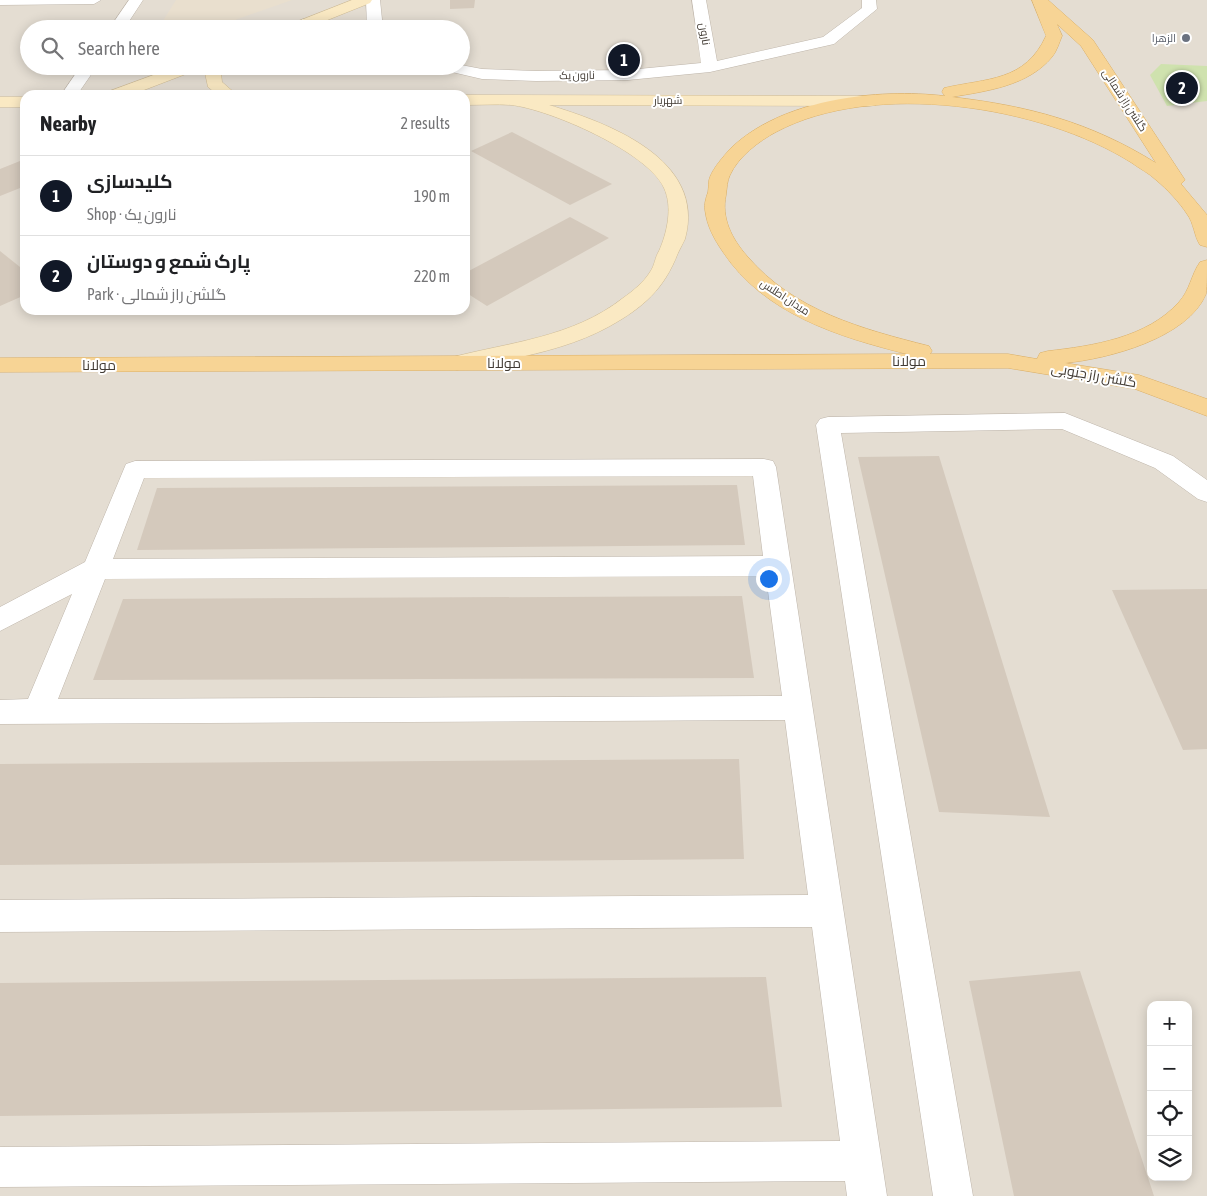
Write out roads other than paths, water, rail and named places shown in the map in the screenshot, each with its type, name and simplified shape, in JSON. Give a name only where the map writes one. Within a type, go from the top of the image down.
[{"type":"main road","points":[[313,20],[365,0]]},
{"type":"main road","points":[[915,98],[974,88],[1005,80],[1029,69],[1046,53],[1054,36],[1039,0]]},
{"type":"main road","name":"گلشن راز شمالی","points":[[1039,0],[1088,43],[1204,218]]},
{"type":"main road","points":[[129,90],[169,75]]},
{"type":"main road","points":[[214,75],[214,84],[222,90]]},
{"type":"main road","name":"میدان اطلس","points":[[1207,241],[1204,218],[1168,180],[1129,152],[1080,129],[1027,112],[971,102],[915,98],[872,101],[813,111],[771,127],[739,149],[719,177],[714,209],[726,243],[755,278],[801,310],[862,336],[934,354],[1008,361],[1078,356],[1138,339],[1180,314],[1205,282],[1207,266]]},
{"type":"main road","name":"شهریار","points":[[470,100],[872,101]]},
{"type":"main road","points":[[457,363],[536,347],[570,337],[600,322],[622,309],[658,276],[675,240],[677,212],[674,188],[658,167],[625,144],[598,129],[538,106],[512,100]]},
{"type":"main road","points":[[0,102],[20,102]]},
{"type":"main road","name":"مولانا","points":[[0,365],[1008,361]]},
{"type":"main road","name":"گلشن راز جنوبی","points":[[1008,361],[1139,382],[1207,408]]},
{"type":"street","points":[[0,1],[94,0]]},
{"type":"street","points":[[122,20],[136,0]]},
{"type":"street","points":[[373,0],[374,20]]},
{"type":"street","name":"نارون","points":[[700,0],[710,67]]},
{"type":"street","name":"نارون یک","points":[[470,71],[482,74],[536,76],[628,75],[710,67],[828,41],[870,9],[869,0]]},
{"type":"street","points":[[72,90],[83,75]]},
{"type":"street","points":[[953,1196],[828,425],[1065,421],[1164,462],[1207,493]]},
{"type":"street","points":[[0,1167],[865,1179],[764,467],[135,470],[38,712]]},
{"type":"street","points":[[0,620],[95,569],[778,566]]},
{"type":"street","points":[[0,712],[799,708]]},
{"type":"street","points":[[0,916],[827,911]]},
{"type":"place","name":"الزهرا","points":[[1186,38]]},
{"type":"place","name":"کلیدسازی","points":[[624,60]]},
{"type":"place","name":"پارک شمع و دوستان","points":[[1182,88]]}]
